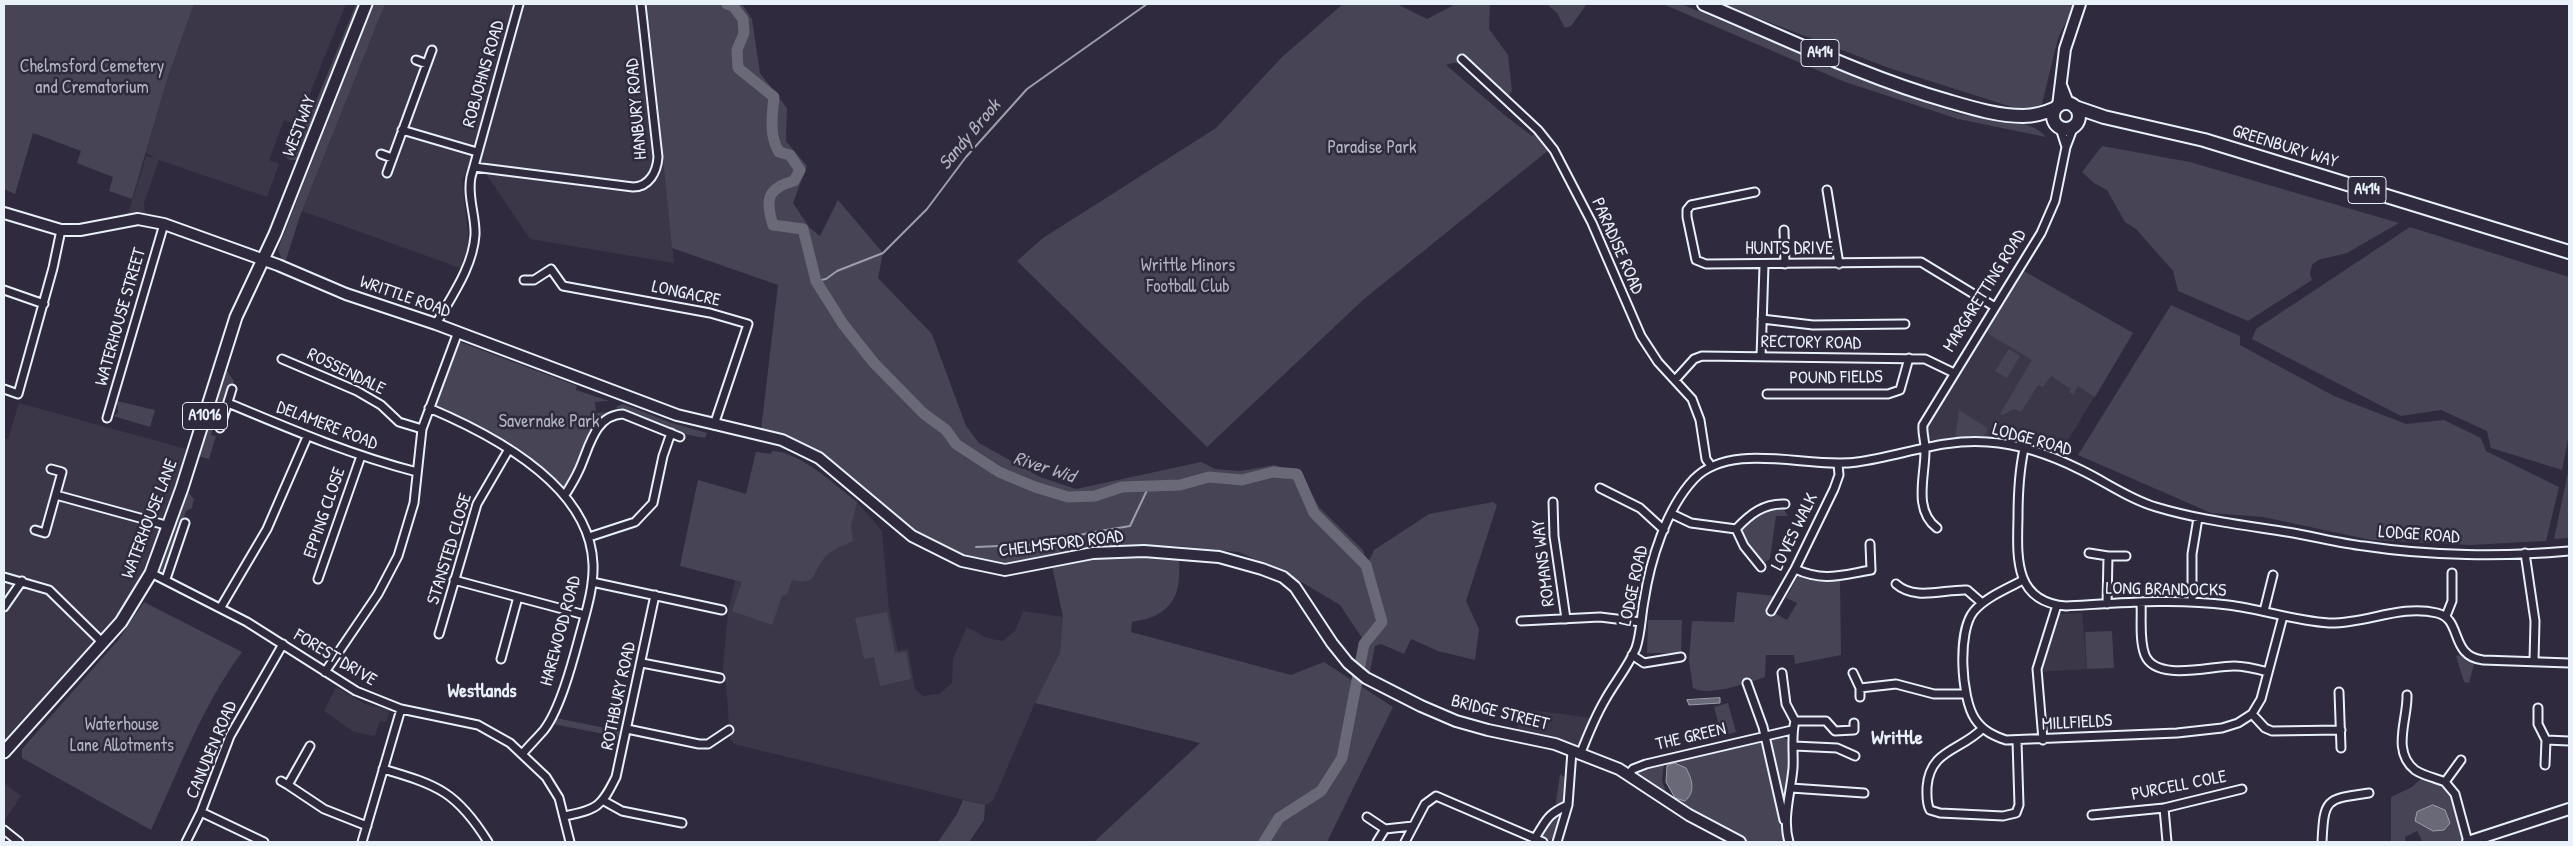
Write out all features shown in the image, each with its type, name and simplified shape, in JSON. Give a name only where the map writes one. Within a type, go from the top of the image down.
[{"type":"highway","name":"A414","points":[[1704,4],[1879,78],[1920,93],[1965,106],[2022,116],[2059,127]]},
{"type":"highway","name":"A414","points":[[2022,116],[2064,106]]},
{"type":"highway","name":"GREENBURY WAY","points":[[2064,106],[2196,138],[2569,252]]},
{"type":"highway","points":[[2064,106],[2078,113],[2076,123],[2067,129],[2059,127],[2053,119],[2064,106]]},
{"type":"highway","name":"GREENBURY WAY","points":[[2076,123],[2104,117]]},
{"type":"main road","name":"WESTWAY","points":[[264,260],[366,4]]},
{"type":"main road","name":"WATERHOUSE LANE","points":[[4,752],[135,602],[151,573],[169,526],[236,318],[264,260]]},
{"type":"street","name":"ROBJOHNS ROAD","points":[[436,324],[465,268],[472,248],[475,234],[469,186],[519,4]]},
{"type":"street","name":"HANBURY ROAD","points":[[474,167],[586,183],[638,187],[650,180],[657,166],[641,4]]},
{"type":"street","points":[[2064,106],[2061,84],[2067,41],[2080,4]]},
{"type":"street","points":[[387,173],[432,50]]},
{"type":"street","name":"PARADISE ROAD","points":[[1462,59],[1538,130],[1554,150],[1592,223],[1641,336],[1658,362],[1689,394],[1694,404],[1700,420],[1704,452],[1711,466]]},
{"type":"street","points":[[416,60],[427,64]]},
{"type":"street","name":"MARGARETTING ROAD","points":[[1937,528],[1927,518],[1922,501],[1925,447],[1923,424],[2040,233],[2055,201],[2066,147],[2076,123]]},
{"type":"street","name":"MARGARETTING ROAD","points":[[2059,127],[2066,147]]},
{"type":"street","name":"ROBJOHNS ROAD","points":[[402,130],[477,152]]},
{"type":"street","points":[[380,154],[392,158]]},
{"type":"street","points":[[1827,190],[1839,264]]},
{"type":"street","name":"HUNTS DRIVE","points":[[1756,192],[1697,202],[1691,205],[1687,210],[1686,217],[1696,260],[1706,264],[1764,265],[1920,262],[1995,308]]},
{"type":"street","name":"WRITTLE ROAD","points":[[4,212],[61,230],[80,230],[138,219],[164,224],[264,260],[346,294],[436,324],[677,414],[794,444]]},
{"type":"street","name":"WATERHOUSE STREET","points":[[107,418],[164,224]]},
{"type":"street","points":[[4,389],[18,394],[44,304],[61,230]]},
{"type":"street","points":[[1784,230],[1785,264]]},
{"type":"street","points":[[1761,356],[1764,265]]},
{"type":"street","name":"LONGACRE","points":[[524,280],[534,280],[551,268],[564,286],[710,313],[748,324],[714,425]]},
{"type":"street","points":[[4,290],[44,304]]},
{"type":"street","points":[[1762,319],[1813,324],[1905,324]]},
{"type":"street","points":[[325,672],[378,594],[398,556],[414,503],[421,433],[458,332]]},
{"type":"street","name":"RECTORY ROAD","points":[[1675,380],[1698,357],[1925,358],[1954,373]]},
{"type":"street","name":"POUND FIELDS","points":[[1767,394],[1888,394],[1900,390],[1909,358]]},
{"type":"street","name":"ROSSENDALE","points":[[282,359],[357,392],[381,405],[399,422],[421,433]]},
{"type":"street","points":[[220,428],[232,389]]},
{"type":"street","name":"DELAMERE ROAD","points":[[228,403],[308,438],[417,472]]},
{"type":"street","name":"HAREWOOD ROAD","points":[[429,408],[466,424],[509,449],[565,495],[577,511],[589,537],[593,566],[592,582],[571,668],[548,723],[523,752]]},
{"type":"street","points":[[565,495],[579,471],[593,437],[603,421],[614,414],[623,414],[680,437]]},
{"type":"street","points":[[589,537],[635,522],[653,504],[663,456],[671,433]]},
{"type":"street","points":[[222,607],[267,530],[308,438]]},
{"type":"street","name":"LODGE ROAD","points":[[1557,842],[1568,805],[1576,753],[1637,644],[1654,554],[1664,530],[1690,484],[1711,466],[1729,460],[1748,459],[1838,464],[1892,456],[1925,447],[1964,442],[1989,442],[2060,460],[2154,506],[2198,518],[2397,550],[2455,554],[2569,552]]},
{"type":"street","name":"CHELMSFORD ROAD","points":[[794,444],[835,470],[888,518],[912,536],[947,555],[986,567],[1013,569],[1093,553],[1125,551],[1219,557],[1273,573],[1295,587],[1332,643],[1362,676]]},
{"type":"street","name":"STANSTED CLOSE","points":[[439,634],[477,504],[509,449]]},
{"type":"street","points":[[2018,741],[2019,805],[2016,813],[2003,816],[1940,813],[1930,810],[1927,789],[1929,775],[1934,765],[1944,753],[1967,742],[1983,728],[1970,710],[1965,694],[1963,644],[1965,625],[1974,610],[1982,603],[2023,580],[2017,555],[2019,477],[2024,450]]},
{"type":"street","name":"EPPING CLOSE","points":[[318,579],[361,456]]},
{"type":"street","name":"LOVES WALK","points":[[1771,611],[1795,569],[1838,480],[1838,464]]},
{"type":"street","points":[[35,530],[46,533],[56,495],[62,472],[51,469]]},
{"type":"street","points":[[1600,488],[1640,508],[1664,530]]},
{"type":"street","points":[[56,495],[169,526]]},
{"type":"street","name":"ROMANS WAY","points":[[1554,502],[1554,536],[1566,619]]},
{"type":"street","points":[[1672,514],[1691,523],[1736,529],[1764,506],[1785,504]]},
{"type":"street","points":[[2192,601],[2192,554],[2198,518]]},
{"type":"street","name":"WATERHOUSE LANE","points":[[166,579],[185,523]]},
{"type":"street","points":[[1736,529],[1744,546],[1761,567]]},
{"type":"street","points":[[1795,569],[1822,578],[1871,570],[1870,544]]},
{"type":"street","points":[[2089,553],[2126,556]]},
{"type":"street","points":[[2525,553],[2535,621],[2534,661]]},
{"type":"street","points":[[2107,604],[2108,556]]},
{"type":"street","name":"FOREST DRIVE","points":[[151,573],[222,607],[356,690],[401,709],[478,725],[500,736],[523,752],[546,777],[559,799],[565,816],[570,842]]},
{"type":"street","points":[[2452,573],[2452,602],[2446,616],[2451,622],[2460,647],[2470,658],[2569,663]]},
{"type":"street","points":[[2264,611],[2273,575]]},
{"type":"street","points":[[4,577],[40,586],[54,594],[102,642]]},
{"type":"street","points":[[454,580],[585,615]]},
{"type":"street","name":"LONG BRANDOCKS","points":[[2023,580],[2039,597],[2057,605],[2192,601],[2264,611],[2283,616],[2340,622],[2412,610],[2433,612],[2446,616]]},
{"type":"street","points":[[4,607],[22,581]]},
{"type":"street","points":[[592,582],[722,610]]},
{"type":"street","points":[[1896,584],[1904,591],[1916,593],[1967,590],[1982,603]]},
{"type":"street","name":"ROTHBURY ROAD","points":[[604,801],[616,777],[642,663],[655,595]]},
{"type":"street","points":[[501,660],[518,597]]},
{"type":"street","points":[[2140,602],[2143,650],[2154,667],[2170,671],[2234,666],[2268,672]]},
{"type":"street","points":[[2043,740],[2037,669],[2057,605]]},
{"type":"street","points":[[2283,616],[2261,699],[2252,714],[2265,728],[2272,731],[2341,730]]},
{"type":"street","name":"ROMANS WAY","points":[[1521,621],[1600,617],[1641,622]]},
{"type":"street","name":"CANUDEN ROAD","points":[[186,842],[202,812],[230,736],[283,644]]},
{"type":"street","points":[[1632,656],[1644,663]]},
{"type":"street","points":[[1625,668],[1681,657]]},
{"type":"street","points":[[642,663],[720,678]]},
{"type":"street","points":[[1853,672],[1860,688],[1860,697]]},
{"type":"street","points":[[1782,673],[1786,704],[1795,721],[1792,730],[1794,746],[1786,826]]},
{"type":"street","name":"BRIDGE STREET","points":[[1362,676],[1421,706],[1456,721],[1488,730],[1548,742],[1576,753]]},
{"type":"street","points":[[1747,683],[1765,737],[1786,826],[1787,841]]},
{"type":"street","points":[[1860,688],[1896,684],[1934,694],[1965,694]]},
{"type":"street","points":[[2339,692],[2341,748]]},
{"type":"street","points":[[2407,695],[2402,744],[2407,760],[2421,773],[2445,782],[2455,794],[2468,842],[2569,809]]},
{"type":"street","points":[[2538,708],[2538,724],[2546,740],[2545,765]]},
{"type":"street","points":[[362,842],[401,709]]},
{"type":"street","name":"MILLFIELDS","points":[[1983,728],[1998,737],[2018,741],[2043,740],[2177,733],[2222,728],[2238,723],[2252,714]]},
{"type":"street","points":[[1795,721],[1826,721],[1836,731],[1854,730],[1854,723]]},
{"type":"street","points":[[627,729],[699,744],[708,744],[729,730]]},
{"type":"street","name":"THE GREEN","points":[[1628,775],[1633,769],[1646,764],[1792,730]]},
{"type":"street","points":[[2546,740],[2569,741]]},
{"type":"street","points":[[288,785],[310,746]]},
{"type":"street","points":[[1794,746],[1837,748],[1855,756]]},
{"type":"street","points":[[1576,753],[1628,775],[1689,815],[1740,842]]},
{"type":"street","points":[[2445,782],[2461,760]]},
{"type":"street","points":[[384,769],[424,781],[446,792],[465,808],[488,842]]},
{"type":"street","points":[[281,781],[324,809],[367,826]]},
{"type":"street","points":[[1791,788],[1864,793]]},
{"type":"street","name":"PURCELL COLE","points":[[2092,815],[2164,808],[2242,789]]},
{"type":"street","points":[[2322,842],[2328,804],[2337,798],[2369,793]]},
{"type":"street","points":[[1405,842],[1426,804],[1436,796],[1543,842]]},
{"type":"street","points":[[565,816],[588,811],[604,801],[622,811],[682,823]]},
{"type":"street","points":[[1536,838],[1544,820],[1553,812],[1568,805]]},
{"type":"street","points":[[2164,808],[2168,842]]},
{"type":"street","points":[[202,812],[264,842]]},
{"type":"street","points":[[1367,817],[1386,829],[1413,826]]},
{"type":"street","points":[[1377,842],[1386,829]]},
{"type":"street","points":[[4,830],[19,842]]},
{"type":"shaded area","points":[[194,4],[346,4],[297,125],[284,120],[269,160],[279,164],[267,197],[159,160],[144,203],[145,213],[128,214],[146,156],[155,158],[146,153],[168,77]]},
{"type":"shaded area","points":[[385,4],[645,4],[652,50],[674,263],[530,239],[486,174],[466,173],[462,180],[469,244],[460,268],[302,211]]},
{"type":"shaded area","points":[[2022,270],[2133,333],[2059,455],[1984,436],[1936,442],[1929,438],[1926,427]]},
{"type":"shaded area","points":[[19,403],[186,449],[167,512],[136,588],[104,632],[4,740],[4,438],[8,439]]},
{"type":"shaded area","points":[[772,451],[785,452],[811,467],[857,502],[882,531],[889,610],[898,651],[908,649],[915,689],[923,696],[939,694],[952,683],[953,659],[967,627],[987,638],[1002,641],[1015,631],[1023,611],[1064,617],[1060,652],[1035,703],[993,801],[985,805],[734,744],[730,738],[726,684],[722,678],[728,613],[735,580],[680,566],[698,480],[746,494],[756,452],[771,454]]},
{"type":"shaded area","points":[[2082,613],[2087,669],[2038,672],[2058,614]]},
{"type":"shaded area","points":[[336,687],[365,704],[390,710],[386,722],[380,721],[375,736],[354,732],[324,711]]},
{"type":"shaded area","points":[[1520,709],[1592,718],[1579,751],[1517,734]]},
{"type":"shaded area","points":[[4,783],[21,796],[4,821]]},
{"type":"green space","name":"Chelmsford Cemetery and Crematorium","points":[[4,4],[194,4],[168,77],[132,199],[109,191],[113,177],[77,163],[81,151],[33,133],[15,194],[4,189]]},
{"type":"green space","points":[[356,4],[359,4],[299,156],[296,160],[290,160],[284,156],[284,150],[308,121]]},
{"type":"green space","points":[[374,4],[385,4],[300,216],[285,263],[278,249]]},
{"type":"green space","points":[[645,4],[742,4],[752,19],[760,73],[787,108],[786,141],[807,166],[793,203],[809,227],[820,236],[838,200],[883,253],[878,278],[932,334],[966,426],[979,443],[1040,477],[1076,489],[1201,462],[1215,469],[1240,471],[1275,465],[1301,474],[1319,507],[1363,550],[1368,563],[1374,550],[1429,514],[1493,502],[1497,505],[1466,601],[1479,629],[1475,660],[1438,651],[1411,639],[1404,654],[1381,644],[1375,646],[1369,677],[1361,669],[1366,644],[1340,605],[1293,577],[1239,552],[1178,546],[1106,545],[1003,565],[973,561],[918,535],[813,449],[784,436],[761,430],[778,285],[672,248],[652,50]]},
{"type":"green space","points":[[1343,4],[1397,4],[1427,19],[1453,4],[1490,4],[1489,29],[1508,55],[1512,91],[1506,99],[1471,67],[1455,63],[1446,65],[1532,136],[1536,133],[1550,149],[1364,299],[1207,447],[1017,261],[1043,238],[1216,128],[1282,57]]},
{"type":"green space","points":[[1547,4],[1587,4],[1571,26],[1565,28],[1557,13]]},
{"type":"green space","points":[[1663,4],[1681,4],[1886,89],[1956,113],[2029,125],[2039,130],[2046,137],[1958,119],[1845,82]]},
{"type":"green space","points":[[1721,4],[2075,4],[2058,38],[2042,104],[2034,108],[2018,109],[1889,68]]},
{"type":"green space","points":[[2102,146],[2190,162],[2399,223],[2347,253],[2318,260],[2312,265],[2310,274],[2312,280],[2248,321],[2178,291],[2173,271],[2136,229],[2125,222],[2107,190],[2094,183],[2082,172]]},
{"type":"green space","points":[[2410,227],[2569,277],[2569,434],[2562,470],[2491,448],[2487,431],[2441,410],[2401,416],[2252,339],[2256,329]]},
{"type":"green space","points":[[2022,270],[2133,333],[2095,397],[2078,386],[2073,395],[2069,392],[2071,389],[2051,376],[2043,387],[2038,385],[2021,412],[2014,409],[2003,415],[2000,414],[2032,360],[1990,335],[1986,328]]},
{"type":"green space","points":[[2171,305],[2240,336],[2240,345],[2334,396],[2406,424],[2444,420],[2481,438],[2486,451],[2559,487],[2546,541],[2470,545],[2371,540],[2263,517],[2211,513],[2078,455]]},
{"type":"green space","name":"Savernake Park","points":[[460,342],[577,386],[576,390],[609,401],[595,402],[596,413],[609,412],[598,422],[566,490],[520,453],[489,434],[436,407],[435,403]]},
{"type":"green space","points":[[2009,349],[2020,356],[2007,378],[1995,371]]},
{"type":"green space","points":[[225,368],[234,381],[232,387],[230,386],[217,426],[213,428],[211,435],[216,436],[209,459],[198,456]]},
{"type":"green space","points":[[117,401],[155,410],[150,427],[113,416],[118,413]]},
{"type":"green space","points":[[623,404],[672,423],[707,433],[705,438],[684,434],[617,411],[617,406]]},
{"type":"green space","points":[[1959,410],[1986,427],[1987,430],[1984,436],[1955,439]]},
{"type":"green space","points":[[772,451],[784,453],[806,463],[857,502],[851,526],[853,541],[826,556],[811,579],[807,581],[792,580],[787,594],[782,596],[772,625],[732,611],[742,582],[680,566],[698,480],[746,494],[756,452],[771,454]]},
{"type":"green space","points":[[2569,467],[2569,538],[2554,539]]},
{"type":"green space","points":[[187,491],[194,499],[192,508],[186,511],[167,569],[162,573],[160,569],[161,564]]},
{"type":"green space","points":[[1782,507],[1788,516],[1776,516],[1770,559],[1763,563],[1759,562],[1740,532],[1741,528],[1766,509]]},
{"type":"green space","points":[[1117,555],[1179,559],[1179,582],[1175,597],[1165,609],[1155,616],[1132,622],[1131,632],[1291,675],[1324,662],[1393,707],[1327,842],[1094,842],[1200,743],[1035,703],[1060,652],[1063,617],[1052,566],[1085,558]]},
{"type":"green space","points":[[1798,576],[1812,581],[1840,580],[1841,655],[1795,664],[1794,655],[1766,655],[1765,677],[1718,690],[1708,691],[1693,688],[1689,660],[1692,621],[1734,622],[1737,592],[1776,596],[1769,610],[1787,620],[1797,603],[1786,598]]},
{"type":"green space","name":"Waterhouse Lane Allotments","points":[[144,602],[242,652],[203,716],[151,830],[22,758],[22,749],[119,639]]},
{"type":"green space","points":[[887,612],[895,653],[906,652],[911,679],[880,686],[874,657],[864,659],[855,618]]},
{"type":"green space","points":[[1648,620],[1682,620],[1681,653],[1647,653]]},
{"type":"green space","points":[[2112,631],[2114,668],[2087,669],[2085,632]]},
{"type":"green space","points":[[2460,655],[2474,664],[2469,683],[2464,682],[2456,656]]},
{"type":"green space","points":[[1728,703],[1736,732],[1722,736],[1714,707]]},
{"type":"green space","points":[[556,718],[620,731],[619,737],[553,724]]},
{"type":"green space","points":[[1782,737],[1788,740],[1791,746],[1785,812],[1779,814],[1786,842],[1747,842],[1697,815],[1674,796],[1685,801],[1691,790],[1690,777],[1686,768],[1678,763],[1668,764],[1670,761]]},
{"type":"green space","points":[[1664,763],[1662,780],[1667,796],[1639,777],[1637,771]]},
{"type":"green space","points":[[1560,774],[1567,779],[1564,806],[1557,809],[1556,802]]},
{"type":"green space","points":[[2425,775],[2448,787],[2467,841],[2423,842],[2417,831],[2405,837],[2405,842],[2391,842],[2391,797],[2412,787]]},
{"type":"green space","points":[[963,800],[985,805],[984,820],[969,842],[938,842],[957,814]]},
{"type":"green space","points":[[1557,813],[1558,822],[1553,839],[1544,841],[1542,837],[1543,829],[1547,822]]},
{"type":"water","points":[[1720,698],[1720,703],[1689,705],[1687,700]]},
{"type":"water","points":[[1675,763],[1686,768],[1690,777],[1692,790],[1685,801],[1675,798],[1666,782],[1667,766]]},
{"type":"water","points":[[2433,805],[2445,810],[2450,823],[2444,830],[2433,831],[2415,821],[2417,812]]},
{"type":"waterway","name":"River Wid","points":[[727,4],[733,6],[743,19],[744,33],[737,50],[738,68],[774,97],[772,126],[776,146],[779,152],[790,155],[800,170],[794,181],[778,187],[770,196],[769,209],[773,225],[803,229],[816,281],[843,324],[874,363],[923,413],[946,430],[956,444],[999,472],[1035,487],[1068,497],[1095,496],[1122,487],[1180,485],[1209,477],[1242,480],[1273,472],[1297,474],[1314,513],[1366,565],[1382,622],[1364,644],[1342,758],[1321,791],[1279,818],[1264,842]]},
{"type":"waterway","name":"Sandy Brook","points":[[816,281],[826,279],[837,271],[883,253],[927,209],[966,157],[1027,89],[1147,4]]},
{"type":"waterway","points":[[976,547],[1046,544],[1088,533],[1130,526],[1149,486]]},
{"type":"district","name":"Westlands","points":[[482,692]]},
{"type":"district","name":"Writtle","points":[[1897,739]]},
{"type":"park label","name":"Paradise Park","points":[[1372,148]]},
{"type":"park label","name":"Writtle Minors Football Club","points":[[1188,276]]}]
